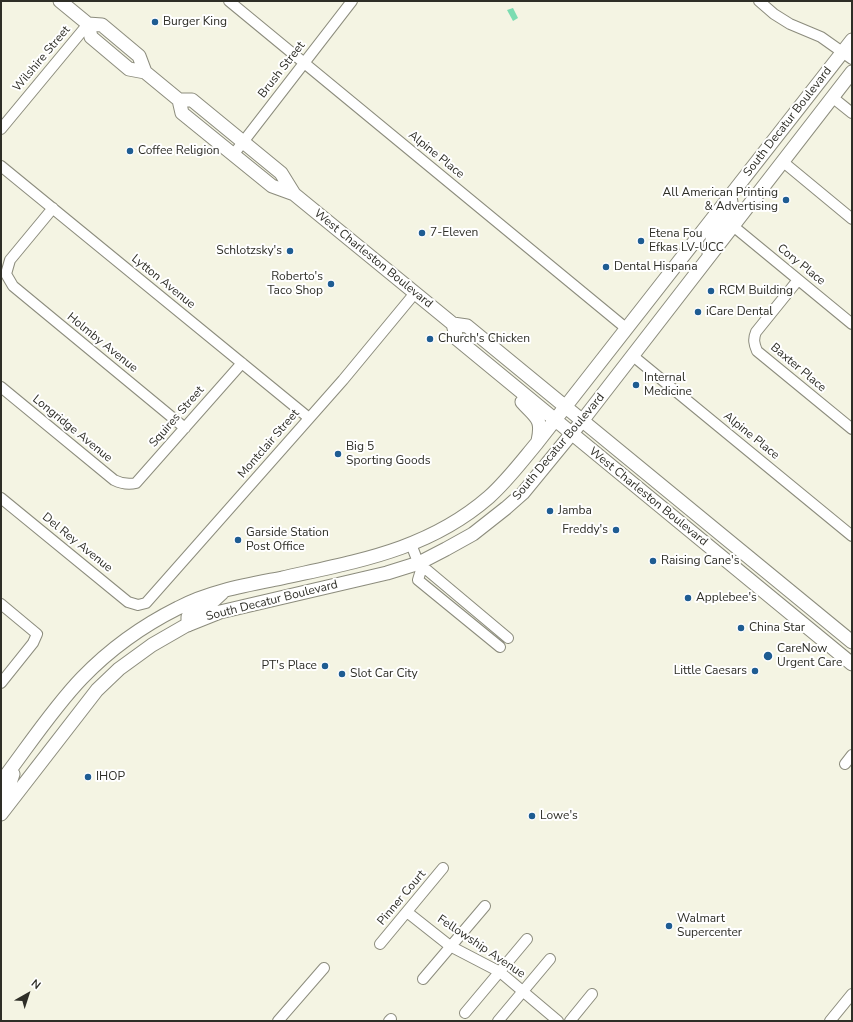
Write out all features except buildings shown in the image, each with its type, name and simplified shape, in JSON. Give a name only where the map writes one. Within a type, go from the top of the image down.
[{"type":"main road","name":"West Charleston Boulevard","points":[[60,1],[88,24],[102,25],[139,56],[145,72],[179,100],[182,112],[272,186],[294,194]]},
{"type":"main road","name":"South Decatur Boulevard","points":[[1,782],[72,690],[92,668],[117,646],[148,624],[190,602],[227,590],[378,556],[411,544],[437,532],[479,504],[501,485],[566,407],[730,196],[847,56],[852,40]]},
{"type":"main road","name":"South Decatur Boulevard","points":[[1,814],[85,705],[108,679],[140,653],[168,636],[204,618],[238,607],[420,566],[482,527],[506,508],[523,493],[582,421],[852,72]]},
{"type":"main road","name":"West Charleston Boulevard","points":[[179,100],[192,100],[243,141],[281,173],[294,194],[415,294],[453,324],[467,326],[852,642]]},
{"type":"main road","points":[[730,196],[732,209],[725,220],[733,226]]},
{"type":"main road","points":[[708,258],[713,236],[718,225],[718,221],[715,216]]},
{"type":"main road","name":"West Charleston Boulevard","points":[[453,324],[457,339],[852,664]]},
{"type":"main road","points":[[512,385],[522,402],[539,421],[540,432],[537,443]]},
{"type":"main road","points":[[688,529],[717,542],[733,552],[739,550]]},
{"type":"main road","points":[[739,571],[743,569],[750,570],[806,605]]},
{"type":"main road","points":[[188,625],[188,617],[190,613],[209,605],[227,590]]},
{"type":"main road","points":[[1,796],[10,783],[18,759]]},
{"type":"street","name":"Alpine Place","points":[[228,1],[627,329]]},
{"type":"street","name":"Brush Street","points":[[234,155],[243,141],[352,1]]},
{"type":"street","points":[[759,1],[774,14],[790,24],[821,37],[847,56]]},
{"type":"street","name":"Wilshire Street","points":[[1,129],[88,24]]},
{"type":"street","points":[[832,97],[852,113]]},
{"type":"street","points":[[782,161],[852,218]]},
{"type":"street","name":"Lytton Avenue","points":[[1,166],[309,418]]},
{"type":"street","name":"Holmby Avenue","points":[[53,208],[10,260],[6,274],[13,286],[185,428]]},
{"type":"street","name":"Cory Place","points":[[733,226],[852,324]]},
{"type":"street","name":"Baxter Place","points":[[798,280],[756,332],[754,341],[755,346],[757,351],[852,429]]},
{"type":"street","name":"Montclair Street","points":[[138,606],[146,603],[309,418],[415,294]]},
{"type":"street","name":"Alpine Place","points":[[633,356],[852,536]]},
{"type":"street","name":"Squires Street","points":[[130,485],[136,483],[242,363]]},
{"type":"street","name":"Longridge Avenue","points":[[1,387],[114,480],[130,485]]},
{"type":"street","name":"Del Rey Avenue","points":[[1,498],[128,602],[138,606]]},
{"type":"street","points":[[411,544],[420,566],[418,580],[500,647]]},
{"type":"street","points":[[420,566],[427,570],[508,638]]},
{"type":"street","points":[[1,604],[37,634],[33,643],[1,683]]},
{"type":"street","points":[[845,764],[852,755]]},
{"type":"street","name":"Pinner Court","points":[[380,944],[444,868]]},
{"type":"street","points":[[423,979],[484,906]]},
{"type":"street","name":"Fellowship Avenue","points":[[407,912],[450,946],[500,972],[558,1021]]},
{"type":"street","points":[[465,1013],[527,939]]},
{"type":"street","points":[[498,1021],[550,959]]},
{"type":"street","points":[[278,1021],[324,968]]},
{"type":"street","points":[[570,1021],[592,994]]},
{"type":"street","points":[[830,1021],[852,994]]},
{"type":"shaded area","points":[[513,8],[518,18],[513,21],[507,10]]},
{"type":"place","name":"Burger King","points":[[155,22]]},
{"type":"place","name":"Coffee Religion","points":[[130,151]]},
{"type":"place","name":"All American Printing & Advertising","points":[[786,200]]},
{"type":"place","name":"7-Eleven","points":[[422,233]]},
{"type":"place","name":"Etena Fou Efkas LV-UCC","points":[[641,241]]},
{"type":"place","name":"Schlotzsky's","points":[[290,251]]},
{"type":"place","name":"Dental Hispana","points":[[606,267]]},
{"type":"place","name":"Roberto's Taco Shop","points":[[331,284]]},
{"type":"place","name":"RCM Building","points":[[711,291]]},
{"type":"place","name":"iCare Dental","points":[[698,312]]},
{"type":"place","name":"Church's Chicken","points":[[430,339]]},
{"type":"place","name":"Internal Medicine","points":[[636,385]]},
{"type":"place","name":"Big 5 Sporting Goods","points":[[338,454]]},
{"type":"place","name":"Jamba","points":[[550,511]]},
{"type":"place","name":"Freddy's","points":[[616,530]]},
{"type":"place","name":"Garside Station Post Office","points":[[238,540]]},
{"type":"place","name":"Raising Cane's","points":[[653,561]]},
{"type":"place","name":"Applebee's","points":[[688,598]]},
{"type":"place","name":"China Star","points":[[741,628]]},
{"type":"place","name":"CareNow Urgent Care","points":[[768,656]]},
{"type":"place","name":"PT's Place","points":[[325,666]]},
{"type":"place","name":"Little Caesars","points":[[755,671]]},
{"type":"place","name":"Slot Car City","points":[[342,674]]},
{"type":"place","name":"IHOP","points":[[88,777]]},
{"type":"place","name":"Lowe's","points":[[532,816]]},
{"type":"place","name":"Walmart Supercenter","points":[[669,926]]}]
